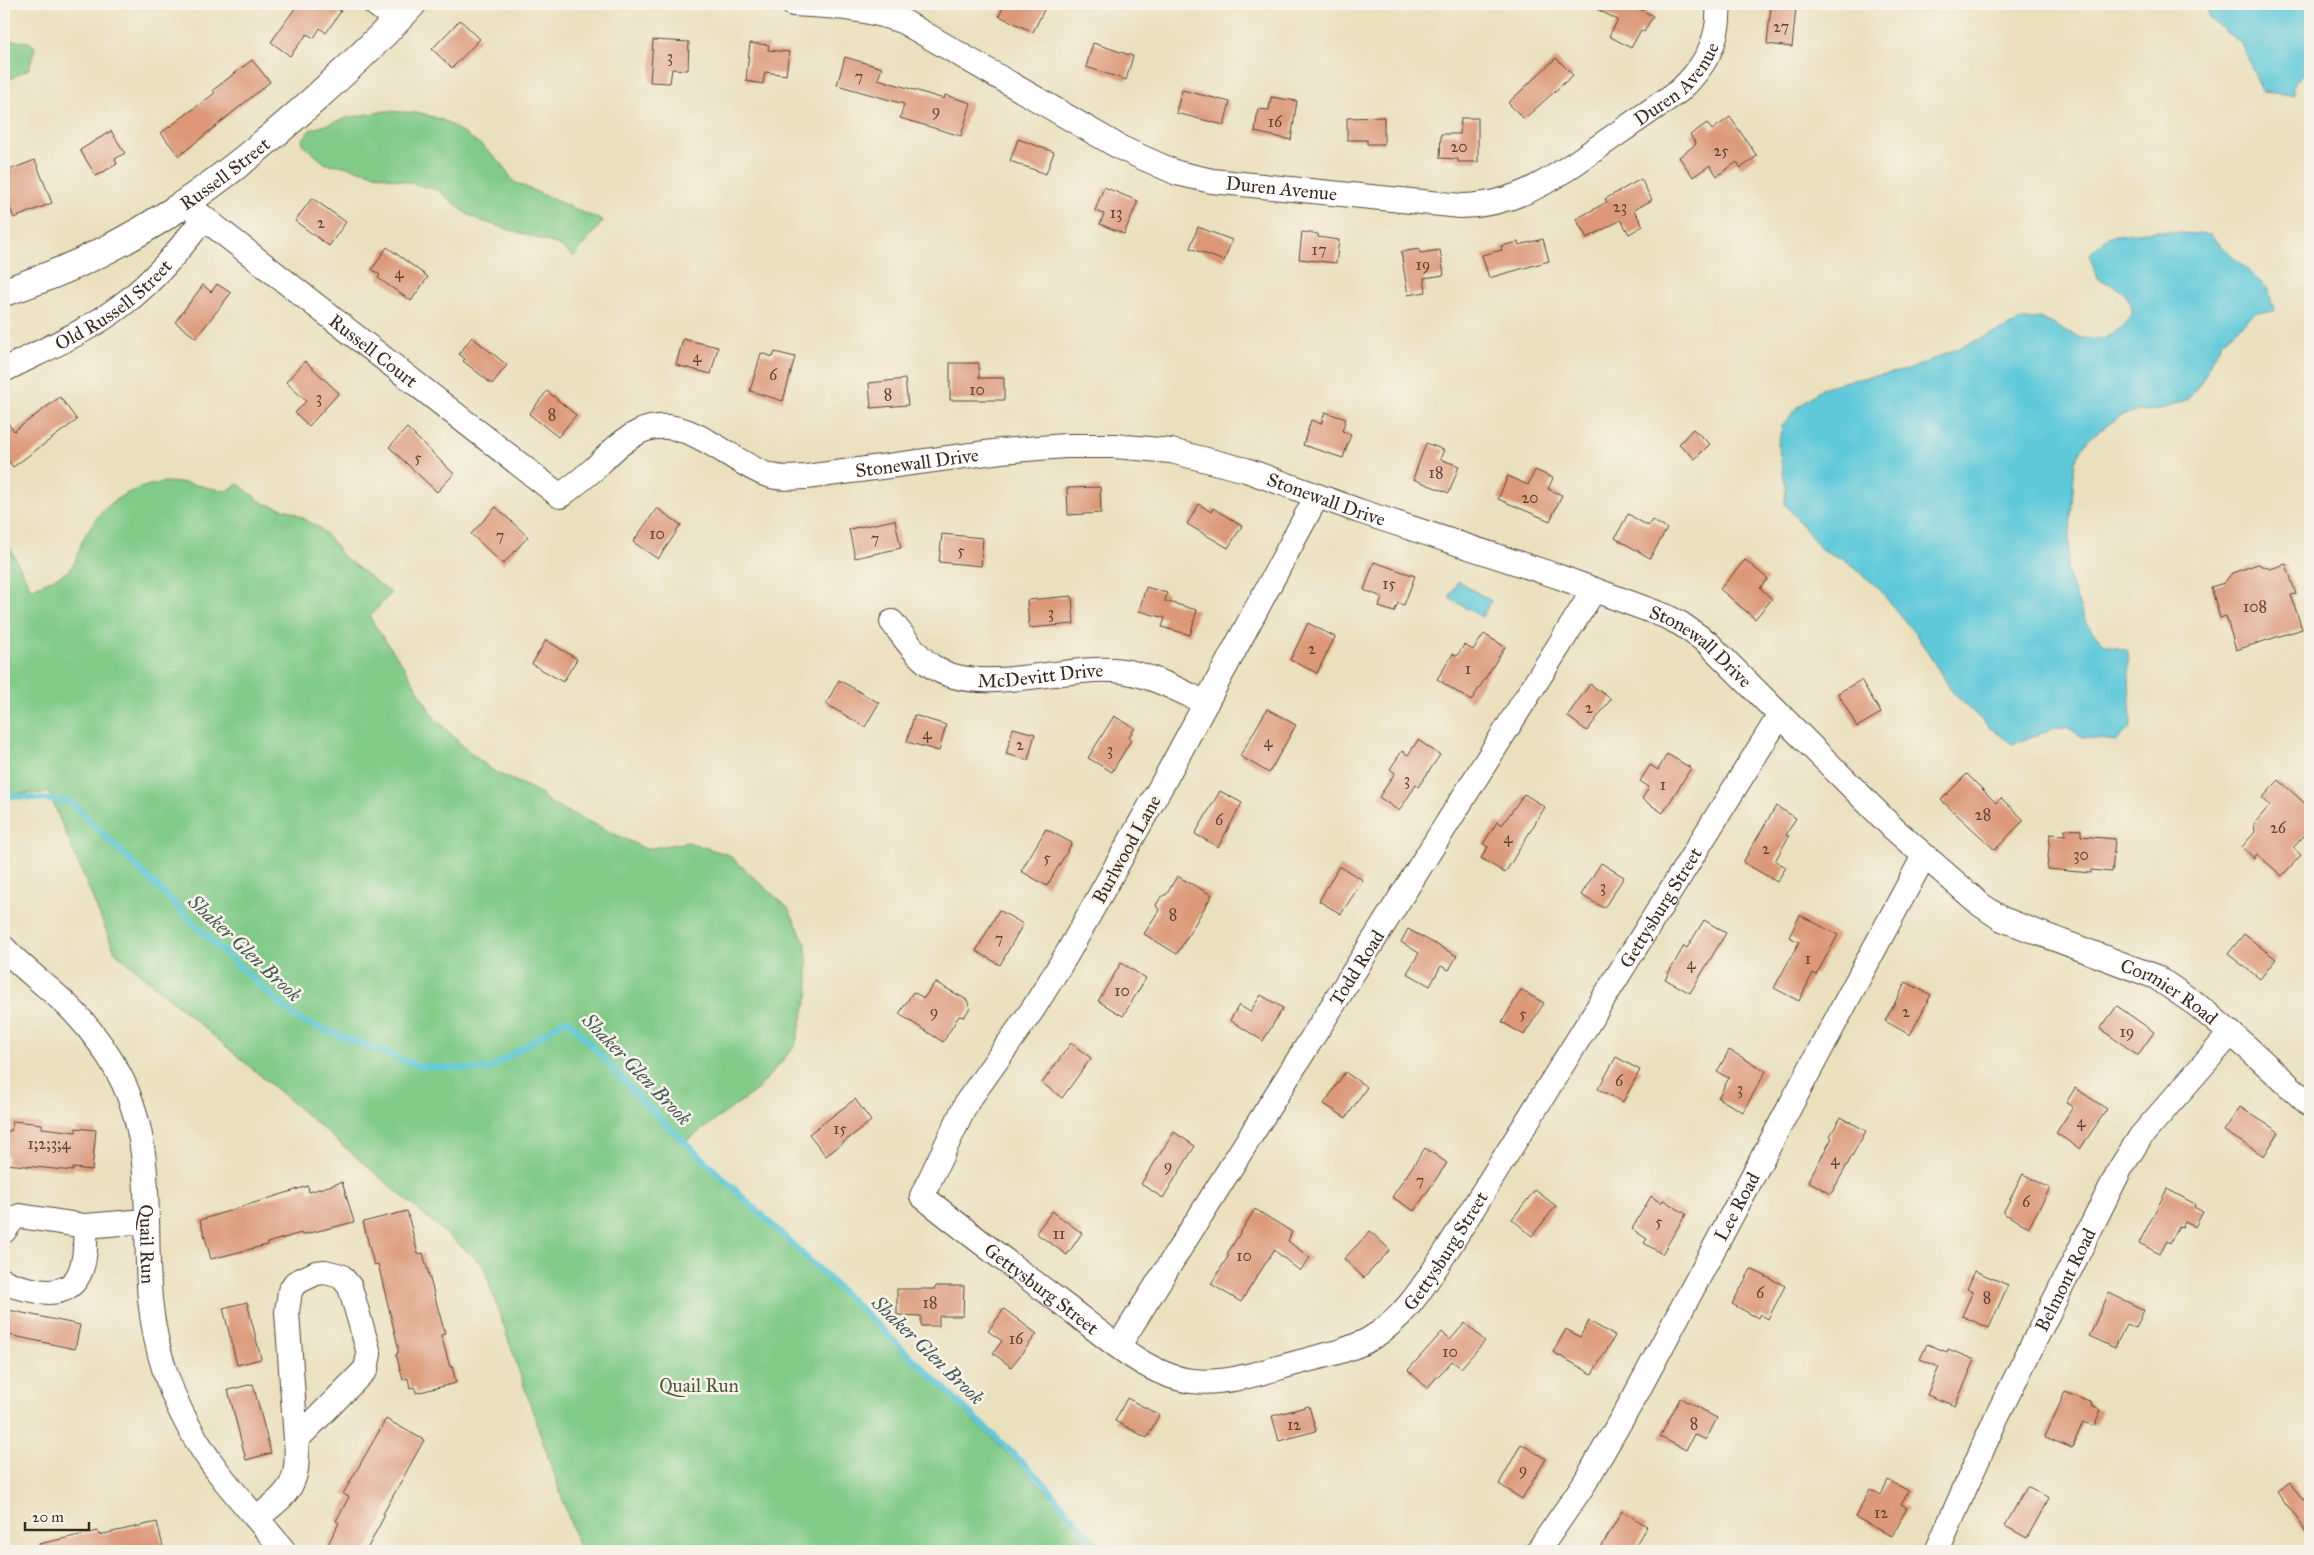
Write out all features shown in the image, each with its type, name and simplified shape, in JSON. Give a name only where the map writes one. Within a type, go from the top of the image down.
[{"type":"street","points":[[375,4],[404,12]]},
{"type":"street","name":"Duren Avenue","points":[[793,4],[864,9],[904,22],[1121,148],[1177,173],[1212,181],[1461,206],[1480,206],[1508,199],[1544,184],[1679,90],[1698,72],[1711,49],[1718,22],[1718,4]]},
{"type":"street","name":"Russell Street","points":[[4,292],[46,278],[195,211],[237,165],[289,122],[404,12]]},
{"type":"street","name":"Old Russell Street","points":[[4,370],[90,325],[123,305],[184,243],[195,211]]},
{"type":"street","name":"Russell Court","points":[[195,211],[560,496]]},
{"type":"street","name":"Stonewall Drive","points":[[560,496],[626,440],[642,431],[669,428],[688,432],[741,463],[765,474],[780,478],[816,476],[1010,450],[1064,446],[1115,446],[1171,451],[1209,459],[1246,470],[1594,590],[1665,616],[1697,634],[1894,829],[1981,905],[2002,919]]},
{"type":"street","name":"Burlwood Lane","points":[[922,1196],[967,1102],[1068,954],[1317,496]]},
{"type":"street","name":"Todd Road","points":[[1119,1345],[1594,590]]},
{"type":"street","name":"McDevitt Drive","points":[[892,622],[925,660],[951,676],[999,679],[1121,670],[1140,674],[1206,703]]},
{"type":"street","name":"Gettysburg Street","points":[[922,1196],[1119,1345],[1162,1374],[1192,1381],[1210,1381],[1245,1376],[1338,1351],[1368,1340],[1393,1322],[1422,1290],[1780,715]]},
{"type":"street","name":"Lee Road","points":[[1538,1551],[1584,1484],[1635,1396],[1924,856]]},
{"type":"street","name":"Cormier Road","points":[[2002,919],[2156,977],[2197,1005],[2310,1105]]},
{"type":"street","name":"Quail Run","points":[[4,948],[84,1022],[109,1057],[121,1078],[136,1117],[142,1143],[148,1274],[153,1320],[159,1349],[171,1389],[197,1442],[284,1551]]},
{"type":"street","name":"Belmont Road","points":[[1937,1551],[1998,1416],[2120,1168],[2141,1136],[2231,1034]]},
{"type":"street","points":[[4,1231],[13,1219],[20,1216],[85,1226],[146,1221]]},
{"type":"street","points":[[4,1281],[23,1288],[45,1292],[55,1292],[70,1286],[80,1274],[85,1258],[85,1226]]},
{"type":"street","points":[[257,1518],[291,1486],[297,1468],[287,1312],[290,1291],[294,1283],[308,1275],[325,1272],[334,1273],[347,1280],[350,1286],[367,1346],[368,1362],[362,1374],[296,1440]]},
{"type":"green space","points":[[4,40],[29,42],[35,47],[29,69],[4,82]]},
{"type":"green space","points":[[386,111],[421,113],[445,121],[481,145],[502,164],[514,182],[603,221],[574,257],[559,245],[481,221],[467,214],[438,190],[340,165],[326,164],[304,146],[302,140],[310,130],[347,118]]},
{"type":"green space","name":"Quail Run","points":[[165,482],[186,483],[226,491],[238,484],[263,503],[291,511],[320,528],[337,547],[341,555],[391,593],[370,616],[373,623],[403,665],[433,716],[467,750],[495,772],[535,790],[552,804],[646,849],[688,842],[729,855],[788,908],[806,944],[809,992],[795,1046],[757,1090],[686,1141],[1108,1551],[580,1551],[483,1265],[115,952],[49,793],[4,794],[4,536],[31,589],[69,570],[74,564],[82,542],[91,526],[108,506],[127,493]]},
{"type":"water","points":[[2207,4],[2310,4],[2310,68],[2293,84],[2294,95],[2262,92],[2242,44],[2209,19]]},
{"type":"water","points":[[2157,231],[2210,235],[2267,288],[2275,312],[2256,312],[2222,341],[2201,383],[2188,399],[2161,410],[2138,411],[2122,415],[2088,439],[2075,461],[2067,574],[2085,620],[2095,634],[2105,644],[2128,651],[2131,726],[2117,741],[2082,737],[2069,728],[2058,727],[2012,744],[1989,727],[1954,694],[1917,636],[1876,586],[1846,561],[1821,549],[1785,504],[1786,488],[1778,444],[1783,424],[1799,406],[1823,388],[1841,382],[1908,370],[2023,320],[2040,318],[2081,338],[2103,339],[2121,328],[2132,314],[2131,307],[2126,295],[2097,278],[2089,254],[2109,236]]},
{"type":"water","points":[[1458,581],[1491,601],[1482,617],[1449,598]]},
{"type":"building","points":[[298,4],[330,4],[341,11],[326,33],[320,28],[314,38],[307,34],[290,56],[271,42]]},
{"type":"building","points":[[1005,4],[1047,4],[1033,32],[999,16]]},
{"type":"building","points":[[1587,4],[1630,4],[1653,16],[1644,32],[1641,30],[1631,48],[1609,36],[1618,20]]},
{"type":"building","points":[[1771,5],[1796,8],[1792,47],[1767,44]]},
{"type":"building","points":[[460,20],[480,39],[452,68],[432,49]]},
{"type":"building","points":[[653,40],[689,42],[688,70],[672,69],[670,83],[650,82]]},
{"type":"building","points":[[750,43],[769,45],[768,50],[789,52],[786,75],[765,72],[763,84],[746,81]]},
{"type":"building","points":[[1093,43],[1133,56],[1126,80],[1086,67]]},
{"type":"building","points":[[845,57],[882,68],[878,79],[944,99],[945,95],[971,103],[961,136],[900,118],[904,104],[837,85]]},
{"type":"building","points":[[1556,58],[1573,75],[1524,119],[1508,103]]},
{"type":"building","points":[[252,60],[270,82],[179,156],[161,133],[215,93],[213,90]]},
{"type":"building","points":[[1182,90],[1230,102],[1224,125],[1176,113]]},
{"type":"building","points":[[1271,97],[1297,101],[1291,140],[1255,132],[1258,109],[1269,110]]},
{"type":"building","points":[[1384,117],[1384,144],[1367,144],[1367,140],[1347,140],[1347,118]]},
{"type":"building","points":[[1730,117],[1757,156],[1741,168],[1737,162],[1717,176],[1710,165],[1693,177],[1679,157],[1696,144],[1690,135],[1707,123],[1712,130]]},
{"type":"building","points":[[1461,118],[1478,118],[1478,162],[1458,162],[1458,159],[1440,158],[1441,134],[1460,134]]},
{"type":"building","points":[[111,131],[125,153],[115,159],[117,164],[96,176],[80,150]]},
{"type":"building","points":[[1018,139],[1054,152],[1046,174],[1010,161]]},
{"type":"building","points":[[35,160],[52,203],[14,218],[4,193],[4,172]]},
{"type":"building","points":[[1641,179],[1652,200],[1634,210],[1643,226],[1629,234],[1621,220],[1587,238],[1576,219],[1607,202],[1605,199]]},
{"type":"building","points":[[1104,187],[1138,201],[1124,234],[1100,224],[1104,214],[1095,211]]},
{"type":"building","points":[[312,198],[346,222],[329,246],[295,221]]},
{"type":"building","points":[[1198,227],[1232,240],[1224,261],[1190,248]]},
{"type":"building","points":[[1302,232],[1318,234],[1318,237],[1339,240],[1336,263],[1299,259]]},
{"type":"building","points":[[1543,239],[1549,261],[1489,278],[1482,255],[1502,250],[1501,246],[1518,242],[1519,245]]},
{"type":"building","points":[[387,247],[428,277],[411,301],[378,278],[380,275],[372,269]]},
{"type":"building","points":[[1419,249],[1420,253],[1440,250],[1444,275],[1424,278],[1426,292],[1408,295],[1401,252]]},
{"type":"building","points":[[217,284],[231,293],[196,338],[175,322],[203,285],[211,292]]},
{"type":"building","points":[[472,337],[507,365],[492,384],[463,361],[465,359],[459,354]]},
{"type":"building","points":[[683,339],[718,347],[711,374],[676,365]]},
{"type":"building","points":[[775,352],[795,357],[783,401],[750,391],[761,353],[773,357]]},
{"type":"building","points":[[305,361],[339,393],[309,426],[295,413],[306,401],[286,382]]},
{"type":"building","points":[[950,363],[979,363],[979,378],[1004,378],[1004,400],[950,400]]},
{"type":"building","points":[[905,379],[908,405],[871,408],[869,383]]},
{"type":"building","points":[[547,391],[576,415],[558,437],[529,414]]},
{"type":"building","points":[[60,397],[77,420],[13,467],[4,455],[4,418],[14,431]]},
{"type":"building","points":[[1325,412],[1346,419],[1342,431],[1351,434],[1343,458],[1303,445],[1311,420],[1321,424]]},
{"type":"building","points":[[407,428],[454,474],[437,492],[389,447]]},
{"type":"building","points":[[1693,429],[1710,444],[1695,459],[1679,444]]},
{"type":"building","points":[[1426,443],[1444,450],[1440,459],[1459,466],[1449,493],[1413,479]]},
{"type":"building","points":[[1535,470],[1553,478],[1548,489],[1562,495],[1550,521],[1498,499],[1508,476],[1528,485]]},
{"type":"building","points":[[1100,487],[1101,513],[1068,515],[1067,488]]},
{"type":"building","points":[[1199,504],[1211,512],[1213,508],[1242,526],[1228,548],[1187,524]]},
{"type":"building","points":[[496,507],[528,537],[503,564],[471,534]]},
{"type":"building","points":[[657,508],[681,525],[658,559],[633,542]]},
{"type":"building","points":[[1628,514],[1648,526],[1652,520],[1667,529],[1650,558],[1615,538]]},
{"type":"building","points":[[895,520],[901,548],[855,558],[849,529]]},
{"type":"building","points":[[942,534],[983,538],[981,566],[939,562]]},
{"type":"building","points":[[1745,560],[1768,579],[1760,588],[1772,599],[1755,619],[1720,589]]},
{"type":"building","points":[[1374,562],[1415,576],[1404,605],[1398,603],[1394,612],[1379,607],[1382,597],[1364,590]]},
{"type":"building","points":[[2258,564],[2270,569],[2286,564],[2296,594],[2291,595],[2302,629],[2236,650],[2226,616],[2220,618],[2211,587],[2224,583],[2232,573]]},
{"type":"building","points":[[1146,587],[1167,593],[1165,601],[1197,610],[1190,635],[1162,627],[1165,618],[1139,611]]},
{"type":"building","points":[[1072,596],[1074,624],[1029,628],[1027,600]]},
{"type":"building","points":[[1308,623],[1335,637],[1317,673],[1290,660]]},
{"type":"building","points":[[1484,634],[1505,647],[1471,701],[1437,679],[1453,654],[1457,656],[1464,645],[1473,650]]},
{"type":"building","points":[[546,640],[577,659],[563,682],[532,664]]},
{"type":"building","points":[[839,680],[879,703],[865,727],[826,704]]},
{"type":"building","points":[[1861,680],[1881,713],[1857,727],[1838,693]]},
{"type":"building","points":[[1590,684],[1611,699],[1587,731],[1567,716]]},
{"type":"building","points":[[1267,709],[1296,725],[1269,773],[1240,756]]},
{"type":"building","points":[[914,715],[946,725],[939,751],[907,742]]},
{"type":"building","points":[[1114,716],[1135,728],[1128,738],[1131,740],[1112,772],[1088,758]]},
{"type":"building","points":[[1013,728],[1035,734],[1028,760],[1006,754]]},
{"type":"building","points":[[1418,740],[1440,755],[1418,787],[1416,785],[1399,811],[1379,797],[1395,773],[1390,769],[1402,751],[1408,755]]},
{"type":"building","points":[[1667,754],[1691,768],[1663,813],[1642,799],[1649,787],[1640,781],[1650,765],[1658,770]]},
{"type":"building","points":[[1967,774],[1996,803],[2001,798],[2024,820],[1995,850],[1941,800]]},
{"type":"building","points":[[2279,780],[2310,808],[2310,829],[2293,848],[2301,855],[2282,876],[2257,854],[2254,858],[2242,847],[2255,832],[2254,824],[2270,805],[2262,798]]},
{"type":"building","points":[[1220,791],[1242,803],[1218,847],[1195,834]]},
{"type":"building","points":[[1524,794],[1545,807],[1505,873],[1481,858],[1488,847],[1483,844],[1497,822],[1502,825]]},
{"type":"building","points":[[1776,806],[1796,818],[1786,835],[1789,836],[1775,861],[1786,867],[1777,882],[1743,862]]},
{"type":"building","points":[[1046,829],[1072,843],[1047,886],[1021,871]]},
{"type":"building","points":[[2065,829],[2081,830],[2081,836],[2115,839],[2112,872],[2091,870],[2091,873],[2047,869],[2050,834],[2065,835]]},
{"type":"building","points":[[1601,863],[1624,877],[1604,908],[1581,895]]},
{"type":"building","points":[[1339,866],[1363,880],[1341,914],[1319,901]]},
{"type":"building","points":[[1177,876],[1212,895],[1177,954],[1144,934],[1159,910],[1156,905],[1161,897],[1167,894]]},
{"type":"building","points":[[999,910],[1023,924],[1000,965],[976,951]]},
{"type":"building","points":[[1800,915],[1838,935],[1816,975],[1813,973],[1799,1001],[1774,988],[1799,942],[1789,937]]},
{"type":"building","points":[[1704,920],[1726,933],[1690,993],[1665,979],[1684,946],[1687,948]]},
{"type":"building","points":[[1408,929],[1457,956],[1449,970],[1441,966],[1430,986],[1407,973],[1419,953],[1401,942]]},
{"type":"building","points":[[2244,934],[2276,959],[2260,979],[2228,954]]},
{"type":"building","points":[[1121,963],[1146,978],[1123,1016],[1098,1001]]},
{"type":"building","points":[[935,982],[967,1000],[970,1008],[964,1017],[959,1016],[943,1042],[899,1014],[913,992],[924,998]]},
{"type":"building","points":[[1906,982],[1931,995],[1910,1035],[1885,1021]]},
{"type":"building","points":[[1521,990],[1544,1003],[1524,1035],[1502,1022]]},
{"type":"building","points":[[1261,995],[1283,1008],[1263,1041],[1230,1020],[1239,1005],[1250,1012]]},
{"type":"building","points":[[2117,1006],[2154,1032],[2138,1055],[2100,1029]]},
{"type":"building","points":[[1071,1043],[1091,1058],[1062,1098],[1042,1083]]},
{"type":"building","points":[[1729,1050],[1766,1071],[1743,1112],[1718,1098],[1729,1078],[1717,1072]]},
{"type":"building","points":[[1616,1057],[1640,1070],[1623,1102],[1598,1089]]},
{"type":"building","points":[[1345,1072],[1367,1087],[1346,1118],[1324,1104]]},
{"type":"building","points":[[2075,1088],[2107,1109],[2080,1149],[2056,1133],[2073,1107],[2066,1103]]},
{"type":"building","points":[[855,1099],[871,1121],[826,1156],[809,1134]]},
{"type":"building","points":[[2240,1107],[2279,1132],[2264,1156],[2224,1131]]},
{"type":"building","points":[[1841,1117],[1866,1131],[1831,1194],[1808,1181],[1832,1138],[1830,1136]]},
{"type":"building","points":[[13,1121],[42,1124],[42,1128],[76,1132],[76,1128],[96,1130],[92,1170],[73,1168],[73,1171],[7,1164],[8,1155],[4,1154],[4,1131],[11,1131]]},
{"type":"building","points":[[1174,1132],[1195,1146],[1163,1198],[1141,1184]]},
{"type":"building","points":[[1425,1148],[1447,1163],[1414,1211],[1392,1197]]},
{"type":"building","points":[[2023,1174],[2050,1188],[2029,1227],[2003,1213]]},
{"type":"building","points":[[342,1182],[354,1222],[302,1235],[301,1233],[267,1243],[267,1245],[211,1259],[200,1220],[308,1186],[309,1192]]},
{"type":"building","points":[[2167,1189],[2195,1204],[2194,1207],[2203,1212],[2195,1227],[2185,1222],[2182,1227],[2179,1226],[2170,1243],[2167,1241],[2160,1254],[2139,1243]]},
{"type":"building","points":[[1535,1190],[1556,1206],[1532,1236],[1512,1219]]},
{"type":"building","points":[[1651,1196],[1661,1203],[1663,1200],[1686,1214],[1662,1254],[1644,1243],[1647,1239],[1632,1229]]},
{"type":"building","points":[[1255,1209],[1292,1232],[1288,1241],[1310,1258],[1300,1271],[1274,1250],[1241,1302],[1211,1284]]},
{"type":"building","points":[[407,1211],[418,1254],[423,1253],[445,1334],[441,1335],[456,1383],[416,1393],[415,1387],[410,1388],[408,1378],[403,1380],[396,1354],[398,1353],[398,1346],[378,1264],[374,1265],[363,1222]]},
{"type":"building","points":[[1052,1211],[1082,1233],[1067,1255],[1036,1233]]},
{"type":"building","points":[[1370,1231],[1390,1250],[1364,1278],[1344,1259]]},
{"type":"building","points":[[1751,1269],[1785,1286],[1768,1319],[1760,1314],[1758,1318],[1732,1304]]},
{"type":"building","points":[[1975,1271],[2008,1285],[1989,1328],[1962,1316],[1973,1291],[1967,1289]]},
{"type":"building","points":[[936,1286],[964,1286],[963,1316],[939,1316],[939,1326],[921,1326],[921,1316],[897,1315],[897,1289],[935,1289]]},
{"type":"building","points":[[2109,1293],[2144,1310],[2136,1328],[2126,1324],[2115,1348],[2089,1336]]},
{"type":"building","points":[[247,1302],[261,1359],[237,1365],[223,1308]]},
{"type":"building","points":[[4,1309],[80,1325],[75,1349],[4,1334]]},
{"type":"building","points":[[1004,1309],[1037,1334],[1011,1367],[993,1353],[1002,1341],[988,1331]]},
{"type":"building","points":[[1589,1321],[1615,1336],[1592,1374],[1553,1352],[1566,1329],[1580,1337]]},
{"type":"building","points":[[1465,1323],[1485,1341],[1461,1368],[1452,1361],[1427,1388],[1408,1370],[1442,1332],[1450,1340]]},
{"type":"building","points":[[1927,1344],[1947,1352],[1948,1349],[1975,1360],[1955,1406],[1927,1395],[1939,1367],[1920,1359]]},
{"type":"building","points":[[253,1384],[271,1453],[246,1460],[228,1390]]},
{"type":"building","points":[[2065,1392],[2092,1403],[2091,1406],[2101,1410],[2094,1426],[2083,1422],[2072,1448],[2045,1437]]},
{"type":"building","points":[[1127,1398],[1159,1415],[1147,1438],[1115,1421]]},
{"type":"building","points":[[1680,1398],[1717,1418],[1706,1440],[1694,1434],[1686,1450],[1660,1437]]},
{"type":"building","points":[[1309,1406],[1316,1431],[1279,1441],[1272,1416]]},
{"type":"building","points":[[386,1419],[424,1440],[383,1514],[385,1515],[366,1551],[336,1551],[327,1546],[339,1523],[336,1521],[349,1497],[343,1494]]},
{"type":"building","points":[[1521,1444],[1546,1459],[1522,1499],[1499,1484]]},
{"type":"building","points":[[1888,1480],[1909,1491],[1901,1505],[1907,1508],[1892,1536],[1855,1517],[1870,1489],[1881,1495]]},
{"type":"building","points":[[2290,1482],[2303,1500],[2310,1495],[2310,1538],[2277,1491]]},
{"type":"building","points":[[2027,1486],[2049,1498],[2027,1538],[2005,1526]]},
{"type":"building","points":[[1622,1511],[1647,1526],[1632,1551],[1599,1551]]},
{"type":"building","points":[[157,1522],[164,1551],[40,1551],[39,1544],[98,1531],[99,1535]]},
{"type":"waterway","name":"Shaker Glen Brook","points":[[4,795],[71,802],[216,945],[297,1019],[419,1066],[488,1070],[567,1019],[646,1105],[1044,1483],[1100,1551]]}]
